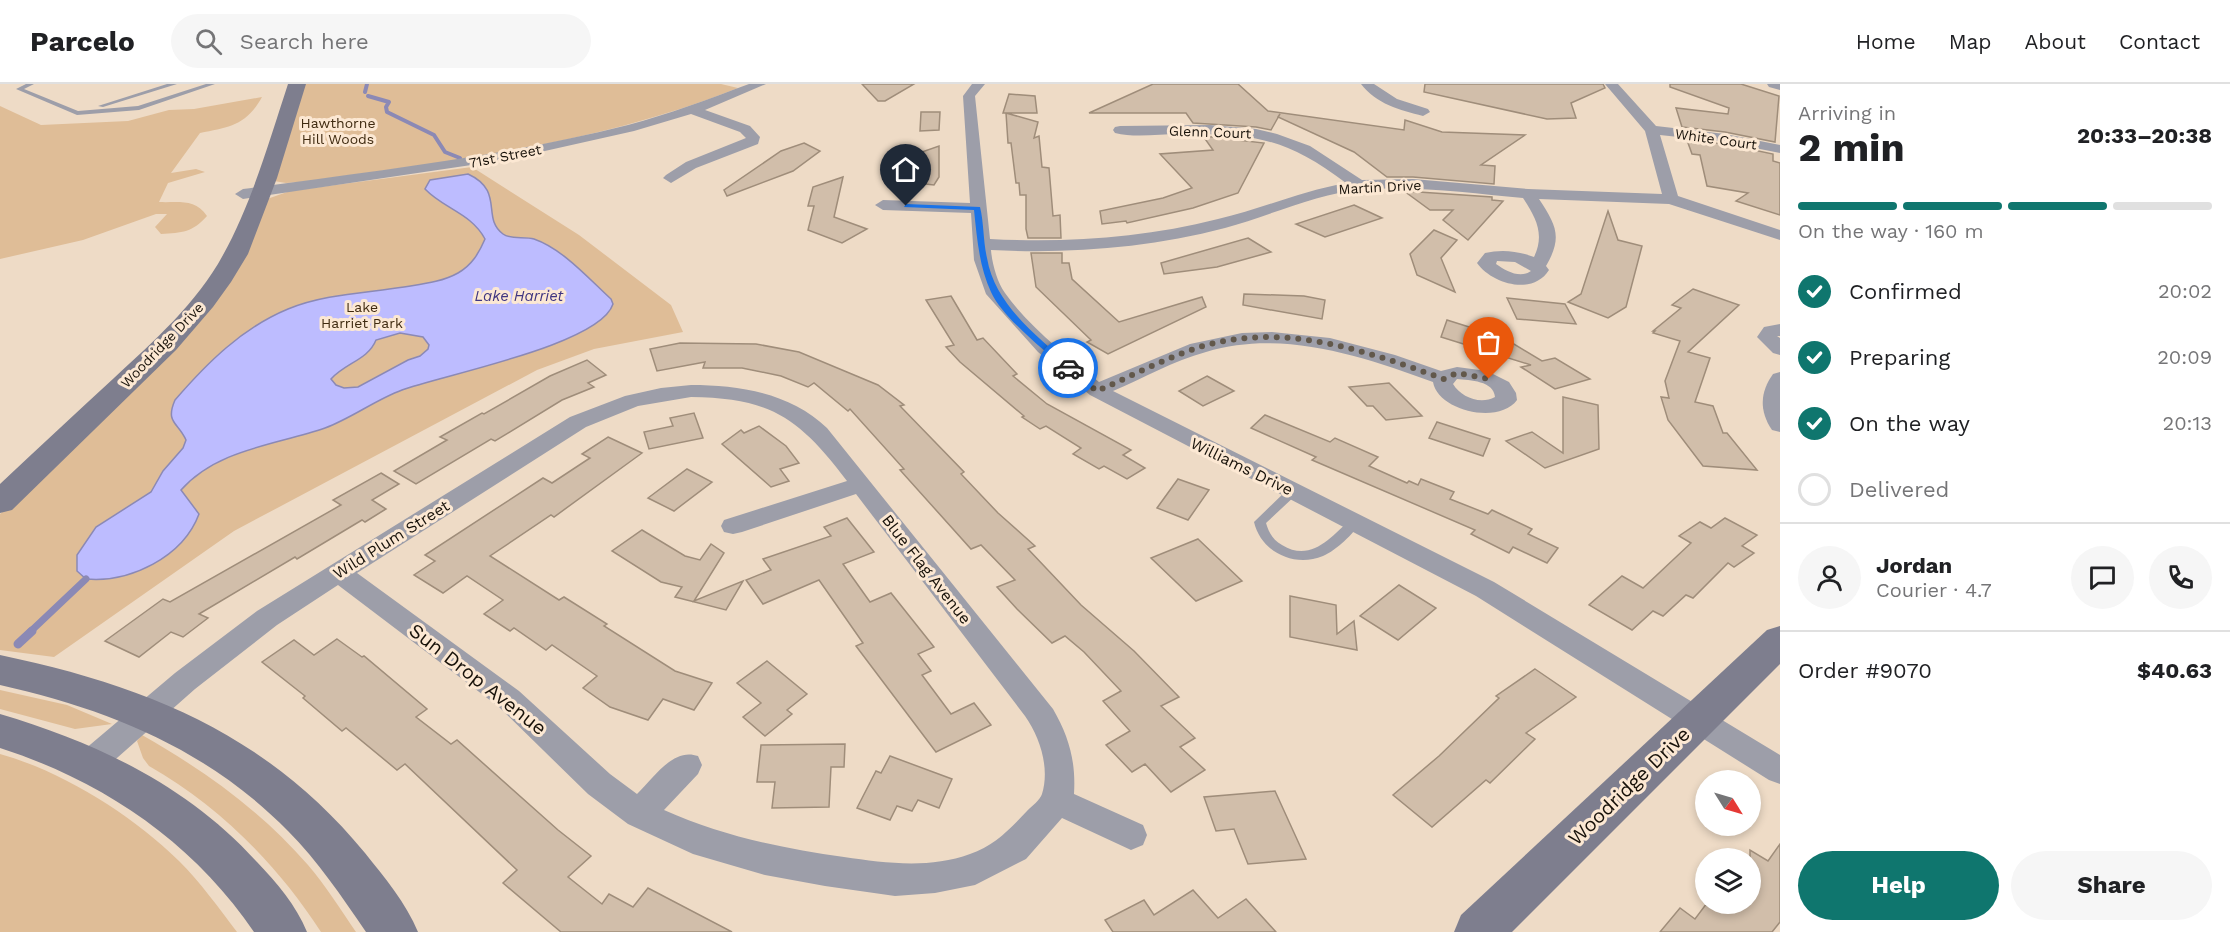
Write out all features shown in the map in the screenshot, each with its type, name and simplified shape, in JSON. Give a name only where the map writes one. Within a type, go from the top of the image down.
[{"type":"street","name":"Woodridge Drive","points":[[0,502],[166,344],[204,302],[236,254],[280,84]]},
{"type":"street","name":"Woodridge Drive","points":[[0,476],[133,354],[183,300],[226,239],[251,192],[267,178],[297,84]]},
{"type":"street","name":"71st Street","points":[[251,192],[393,174],[505,156],[603,135],[693,110],[760,84]]},
{"type":"street","name":"Williams Drive","points":[[979,84],[969,96],[983,260],[995,294],[1045,348],[1097,391],[1485,589],[1780,771]]},
{"type":"street","points":[[1366,84],[1373,92],[1393,102],[1423,112]]},
{"type":"street","points":[[1611,84],[1652,130],[1671,199]]},
{"type":"street","points":[[1773,84],[1780,86]]},
{"type":"street","points":[[671,178],[691,165],[753,141],[753,136],[745,129],[693,110]]},
{"type":"street","name":"Glenn Court","points":[[1120,130],[1230,131],[1272,137],[1307,150],[1359,185]]},
{"type":"street","name":"White Court","points":[[1652,130],[1725,138],[1780,149]]},
{"type":"street","name":"Martin Drive","points":[[981,244],[1071,246],[1144,239],[1197,229],[1318,193],[1359,185],[1413,184],[1528,194],[1671,199],[1780,235]]},
{"type":"street","points":[[1528,194],[1549,229],[1546,254],[1537,266]]},
{"type":"street","points":[[883,205],[977,208]]},
{"type":"street","points":[[1780,330],[1771,331],[1767,337],[1780,349]]},
{"type":"street","points":[[1097,391],[1182,354],[1212,344],[1243,338],[1304,339],[1344,345],[1444,379]]},
{"type":"street","points":[[1780,378],[1771,398],[1772,408],[1780,425]]},
{"type":"street","name":"Blue Flag Avenue","points":[[728,392],[768,402],[804,419],[835,450],[1012,679],[1035,705],[1049,728],[1059,763],[1058,801]]},
{"type":"street","name":"Wild Plum Street","points":[[89,764],[146,713],[267,618],[578,422],[605,408],[658,395],[728,392]]},
{"type":"street","points":[[733,526],[861,484]]},
{"type":"street","name":"Sun Drop Avenue","points":[[338,572],[509,699],[599,784],[639,814],[693,839],[765,860],[895,880],[935,877],[975,869],[1014,848],[1058,801]]},
{"type":"street","name":"Woodridge Drive","points":[[1478,932],[1780,640]]},
{"type":"street","points":[[0,670],[77,688],[146,713],[221,752],[254,775],[297,811],[355,876],[394,932]]},
{"type":"street","points":[[0,731],[55,747],[89,764],[129,785],[187,825],[217,851],[245,881],[283,932]]},
{"type":"street","points":[[639,814],[687,765]]},
{"type":"street","points":[[1058,801],[1131,835]]},
{"type":"lane","points":[[31,84],[19,89],[77,113],[139,108],[212,84]]},
{"type":"lane","points":[[77,113],[174,84]]},
{"type":"lane","points":[[1293,491],[1260,522],[1266,540],[1276,548],[1305,556],[1320,553],[1355,522]]},
{"type":"green space","name":"Hawthorne Hill Woods","points":[[303,84],[721,84],[738,88],[631,124],[577,137],[412,167],[300,182],[274,181]]},
{"type":"green space","points":[[262,97],[243,120],[228,127],[200,133],[171,173],[196,169],[205,172],[168,183],[159,202],[186,203],[197,206],[207,216],[197,225],[181,232],[161,234],[155,227],[167,214],[156,214],[83,240],[0,259],[0,106],[41,125],[128,121],[169,110],[194,109]]},
{"type":"green space","name":"Lake Harriet Park","points":[[472,167],[579,235],[671,305],[683,332],[594,349],[537,370],[234,531],[54,657],[0,650],[0,514],[179,340],[267,199],[290,191]]},
{"type":"green space","points":[[0,690],[67,705],[112,724],[75,729],[0,709]]},
{"type":"green space","points":[[142,735],[210,777],[271,827],[315,873],[356,932],[321,932],[285,883],[245,838],[199,799],[149,766],[143,758],[137,741]]},
{"type":"green space","points":[[0,754],[48,772],[72,784],[96,797],[140,827],[187,869],[237,932],[0,932]]},
{"type":"water","name":"Lake Harriet","points":[[468,174],[479,181],[490,196],[493,220],[503,234],[510,237],[534,239],[555,250],[611,299],[613,304],[602,319],[580,333],[551,345],[518,357],[402,390],[325,428],[248,450],[212,465],[181,490],[199,514],[181,543],[168,555],[137,572],[120,577],[86,579],[77,571],[77,555],[96,527],[151,492],[163,471],[183,448],[186,440],[171,413],[175,400],[240,336],[271,317],[316,300],[439,281],[463,270],[478,254],[485,239],[465,217],[440,202],[425,189],[430,180]],"holes":[[[400,333],[423,337],[429,345],[420,356],[358,387],[344,388],[336,385],[331,379],[368,352],[376,340]]]},
{"type":"building","points":[[862,84],[914,84],[885,101],[878,101]]},
{"type":"building","points":[[1153,84],[1238,84],[1268,111],[1404,130],[1405,120],[1442,132],[1525,135],[1481,165],[1495,166],[1494,184],[1387,177],[1354,152],[1278,117],[1271,130],[1193,123],[1186,113],[1089,113]]},
{"type":"building","points":[[1425,84],[1603,84],[1605,88],[1571,103],[1576,118],[1547,119],[1424,92]]},
{"type":"building","points":[[1670,84],[1741,84],[1779,96],[1775,142],[1725,132],[1682,127],[1676,108],[1728,114],[1729,108],[1670,87]]},
{"type":"building","points":[[1009,94],[1035,96],[1037,113],[1003,113]]},
{"type":"building","points":[[921,112],[940,112],[939,130],[920,131]]},
{"type":"building","points":[[1006,113],[1038,122],[1034,138],[1039,136],[1042,167],[1049,168],[1053,216],[1060,215],[1061,238],[1028,238],[1026,195],[1020,195],[1019,183],[1016,183],[1011,143],[1008,143]]},
{"type":"building","points":[[1203,136],[1264,143],[1238,193],[1193,208],[1127,223],[1126,221],[1102,224],[1100,211],[1163,198],[1192,188],[1160,154],[1213,150]]},
{"type":"building","points":[[1687,140],[1725,144],[1773,154],[1773,161],[1780,163],[1780,215],[1736,201],[1748,193],[1707,186],[1700,155],[1692,154]]},
{"type":"building","points":[[804,143],[820,151],[793,171],[727,196],[724,190],[781,151]]},
{"type":"building","points":[[939,146],[939,177],[934,185],[917,183],[919,153]]},
{"type":"building","points":[[843,177],[834,217],[867,229],[842,243],[808,230],[814,206],[808,206],[813,187]]},
{"type":"building","points":[[1404,191],[1492,197],[1492,200],[1503,201],[1468,240],[1443,220],[1453,210],[1430,210]]},
{"type":"building","points":[[1354,205],[1382,218],[1325,237],[1296,224]]},
{"type":"building","points":[[1608,211],[1618,240],[1642,246],[1626,307],[1608,318],[1568,302],[1581,294]]},
{"type":"building","points":[[1434,230],[1457,240],[1441,258],[1455,292],[1417,275],[1410,254]]},
{"type":"building","points":[[1248,238],[1271,252],[1217,267],[1164,274],[1161,263]]},
{"type":"building","points":[[1031,253],[1062,253],[1062,263],[1069,263],[1072,279],[1119,322],[1202,297],[1206,307],[1108,354],[1087,342],[1091,340],[1036,287]]},
{"type":"building","points":[[1693,289],[1739,305],[1688,352],[1710,358],[1695,402],[1713,406],[1723,433],[1727,433],[1757,470],[1703,466],[1668,420],[1661,397],[1669,398],[1665,381],[1680,341],[1653,333],[1655,331],[1653,331],[1681,308],[1672,305]]},
{"type":"building","points":[[1244,294],[1304,296],[1325,300],[1322,319],[1243,305]]},
{"type":"building","points":[[951,296],[977,340],[983,338],[1017,374],[1013,376],[1047,404],[1131,450],[1123,455],[1145,468],[1127,479],[1104,466],[1099,469],[1073,454],[1081,448],[1046,426],[1040,429],[1022,417],[1024,416],[960,362],[946,347],[954,345],[926,300]]},
{"type":"building","points":[[1507,298],[1565,304],[1576,324],[1517,319]]},
{"type":"building","points":[[1447,320],[1504,338],[1542,361],[1555,358],[1590,379],[1555,389],[1521,367],[1531,365],[1441,337]]},
{"type":"building","points":[[680,343],[756,344],[799,352],[878,385],[904,405],[900,406],[964,472],[961,474],[998,513],[1035,546],[1028,549],[1081,605],[1134,651],[1179,697],[1161,706],[1195,738],[1180,747],[1205,770],[1171,792],[1145,764],[1132,772],[1106,745],[1130,731],[1103,701],[1121,691],[1084,652],[1065,636],[1052,643],[1017,609],[997,587],[1015,580],[981,545],[971,549],[900,470],[904,469],[850,409],[848,411],[814,383],[808,387],[781,376],[742,368],[703,368],[705,362],[657,371],[650,349]]},
{"type":"building","points":[[587,360],[606,375],[588,383],[594,387],[562,400],[495,441],[491,439],[416,484],[394,471],[447,440],[440,437],[550,376]]},
{"type":"building","points":[[1207,376],[1234,391],[1203,406],[1179,391]]},
{"type":"building","points":[[1389,383],[1422,416],[1386,420],[1373,406],[1367,406],[1349,387]]},
{"type":"building","points":[[1563,397],[1598,405],[1599,449],[1545,468],[1506,441],[1532,432],[1563,453]]},
{"type":"building","points":[[694,413],[703,438],[649,449],[644,432],[673,426],[670,418]]},
{"type":"building","points":[[1265,415],[1330,442],[1335,438],[1378,457],[1369,466],[1407,483],[1409,481],[1418,485],[1421,479],[1454,492],[1450,499],[1488,514],[1492,510],[1532,529],[1528,534],[1558,548],[1547,563],[1513,547],[1509,553],[1471,534],[1475,530],[1312,460],[1316,457],[1251,428]]},
{"type":"building","points":[[1437,422],[1490,439],[1483,456],[1429,438]]},
{"type":"building","points":[[759,426],[786,446],[799,463],[780,469],[789,481],[771,487],[722,444],[741,430],[744,433]]},
{"type":"building","points":[[608,437],[642,453],[554,517],[551,515],[490,556],[559,600],[564,597],[607,624],[604,626],[675,671],[712,683],[694,710],[663,699],[648,720],[610,707],[583,688],[597,676],[552,645],[546,650],[514,628],[510,631],[484,614],[503,600],[467,576],[443,593],[414,575],[435,561],[425,555],[543,478],[552,483],[590,458],[582,454]]},
{"type":"building","points":[[687,469],[712,482],[674,511],[648,498]]},
{"type":"building","points":[[381,473],[399,484],[372,500],[386,509],[365,522],[362,520],[297,559],[295,557],[199,614],[208,618],[183,637],[171,632],[139,657],[105,641],[163,599],[170,602],[341,505],[333,500]]},
{"type":"building","points":[[1178,479],[1209,490],[1188,520],[1157,508]]},
{"type":"building","points":[[847,518],[874,552],[843,564],[870,602],[891,593],[934,647],[918,654],[931,671],[922,675],[951,714],[974,703],[991,725],[936,752],[856,646],[863,643],[819,580],[763,604],[746,580],[771,570],[763,559],[831,536],[824,527]]},
{"type":"building","points":[[1725,518],[1757,535],[1742,546],[1754,553],[1734,567],[1728,563],[1693,598],[1686,595],[1663,616],[1653,611],[1632,630],[1589,605],[1622,576],[1643,588],[1691,543],[1679,536],[1700,522],[1711,528]]},
{"type":"building","points":[[642,530],[685,556],[700,560],[711,544],[724,553],[694,601],[743,581],[726,610],[675,597],[682,587],[661,582],[612,551]]},
{"type":"building","points":[[1198,539],[1242,581],[1196,601],[1151,558]]},
{"type":"building","points":[[1399,585],[1436,608],[1398,640],[1360,616]]},
{"type":"building","points":[[1290,596],[1336,605],[1337,634],[1354,621],[1357,650],[1290,637]]},
{"type":"building","points":[[337,639],[362,657],[364,656],[427,709],[416,717],[451,744],[457,740],[558,830],[591,856],[568,877],[602,904],[609,894],[633,907],[648,888],[732,932],[561,932],[503,883],[517,870],[405,764],[397,770],[346,728],[342,731],[303,698],[305,696],[262,662],[294,640],[314,655]]},
{"type":"building","points":[[767,661],[807,694],[787,710],[792,714],[765,736],[743,717],[761,703],[737,683]]},
{"type":"building","points":[[1535,669],[1576,697],[1526,733],[1535,739],[1490,783],[1486,780],[1432,827],[1393,795],[1439,756],[1499,698],[1496,696]]},
{"type":"building","points":[[845,744],[844,767],[831,767],[829,807],[772,808],[775,782],[757,782],[761,745]]},
{"type":"building","points":[[890,756],[952,779],[939,808],[918,800],[912,811],[897,806],[890,820],[857,808],[876,771],[881,773]]},
{"type":"building","points":[[1275,791],[1306,859],[1248,864],[1234,829],[1216,831],[1204,797]]},
{"type":"building","points":[[1780,844],[1780,922],[1772,932],[1660,932],[1680,908],[1695,919],[1699,914],[1761,914],[1761,857],[1768,861]]},
{"type":"building","points":[[1193,890],[1218,918],[1246,899],[1276,932],[1113,932],[1105,920],[1144,900],[1154,915]]},
{"type":"waterway","points":[[365,92],[367,84]]},
{"type":"waterway","points":[[368,96],[389,102],[386,107],[387,112],[434,135],[445,152],[460,158]]},
{"type":"waterway","points":[[30,632],[86,579]]},
{"type":"waterway","points":[[18,644],[32,631]]},
{"type":"way so far","points":[[1068,368],[1097,391],[1200,347],[1243,338],[1281,338],[1344,345],[1444,379],[1449,375],[1467,373],[1489,379]]},
{"type":"route","points":[[906,206],[977,208],[983,260],[995,294],[1028,332],[1068,368]]}]
